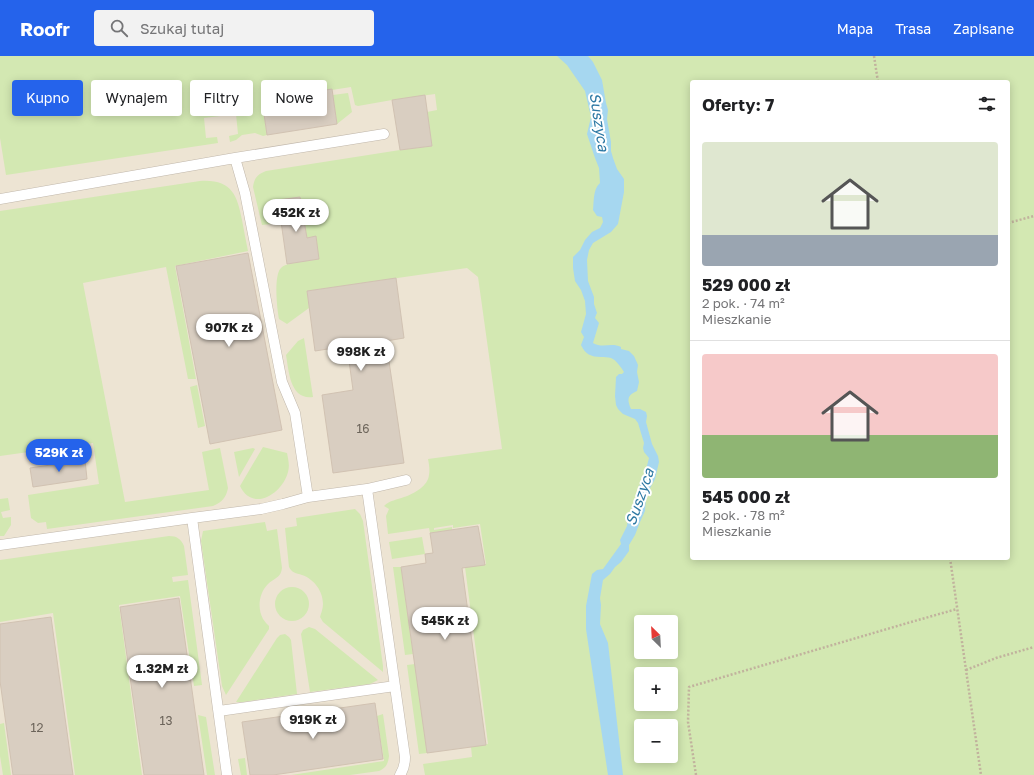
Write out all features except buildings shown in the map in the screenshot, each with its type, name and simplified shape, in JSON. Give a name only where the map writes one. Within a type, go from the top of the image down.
[{"type":"lane","points":[[0,199],[235,158],[384,134]]},
{"type":"lane","points":[[235,158],[246,193],[282,382],[295,413],[308,497]]},
{"type":"lane","points":[[0,545],[261,509],[308,497],[367,489],[406,480]]},
{"type":"lane","points":[[367,489],[405,757],[404,770],[400,775]]},
{"type":"lane","points":[[192,518],[227,775]]},
{"type":"lane","points":[[218,711],[395,686]]},
{"type":"path","points":[[874,56],[878,80]]},
{"type":"path","points":[[1010,222],[1034,216]]},
{"type":"path","points":[[950,560],[981,775]]},
{"type":"path","points":[[696,775],[688,722],[689,687],[957,609]]},
{"type":"path","points":[[966,670],[996,658],[1034,647]]},
{"type":"shaded area","points":[[424,56],[475,156],[534,775],[0,775],[0,123],[44,116],[83,116],[83,110],[91,109],[91,116],[182,116],[182,94],[190,93],[190,116],[253,116],[253,83],[261,82],[261,116],[327,116],[327,80],[272,80]]},
{"type":"green space","points":[[0,56],[1034,56],[1034,775],[425,775],[423,764],[472,757],[471,747],[488,744],[465,567],[486,564],[480,524],[453,528],[453,525],[434,528],[434,530],[452,527],[452,530],[430,533],[429,528],[388,534],[386,516],[389,509],[384,506],[391,501],[412,494],[426,483],[429,475],[428,459],[502,449],[478,277],[467,268],[307,291],[309,308],[287,324],[279,319],[276,292],[277,276],[279,271],[285,265],[319,259],[316,237],[307,238],[300,197],[268,202],[271,224],[262,225],[253,187],[254,181],[257,177],[266,171],[432,146],[427,112],[437,110],[435,94],[358,106],[355,105],[351,87],[327,91],[327,80],[261,80],[261,116],[264,116],[267,135],[263,136],[255,133],[242,135],[236,140],[230,142],[229,136],[238,134],[236,116],[253,116],[253,80],[190,80],[190,116],[220,116],[204,118],[206,138],[217,137],[218,143],[6,175],[0,138]]},
{"type":"green space","points":[[348,93],[352,112],[337,124],[333,95]]},
{"type":"green space","points":[[200,181],[219,183],[231,190],[238,203],[248,251],[175,266],[196,379],[188,379],[166,267],[83,283],[125,502],[209,490],[202,452],[220,448],[228,488],[225,497],[213,506],[47,529],[46,522],[38,523],[31,518],[28,495],[99,484],[93,443],[0,456],[0,211]]},
{"type":"green space","points":[[304,338],[313,397],[305,397],[295,390],[290,377],[286,355],[298,341]]},
{"type":"green space","points":[[197,385],[205,426],[198,428],[190,387]]},
{"type":"green space","points":[[263,447],[287,453],[289,469],[285,480],[274,493],[260,499],[252,498],[246,494],[240,486]]},
{"type":"green space","points":[[253,448],[255,449],[239,477],[234,452]]},
{"type":"green space","points":[[8,498],[10,510],[1,512],[3,518],[11,517],[11,525],[4,536],[0,536],[0,499]]},
{"type":"green space","points":[[355,509],[360,514],[363,521],[383,672],[323,622],[320,617],[323,599],[320,590],[310,579],[293,572],[289,567],[285,528],[297,526],[296,518]]},
{"type":"green space","points":[[265,522],[267,531],[277,529],[282,568],[279,576],[270,582],[261,596],[261,615],[269,626],[269,629],[226,695],[222,686],[201,541],[203,531]]},
{"type":"green space","points":[[169,536],[178,538],[182,541],[184,546],[188,575],[172,577],[173,582],[188,580],[202,685],[194,686],[180,596],[119,605],[142,775],[75,775],[53,613],[0,622],[0,560]]},
{"type":"green space","points":[[422,537],[425,554],[392,559],[389,542]]},
{"type":"green space","points":[[393,567],[401,567],[413,654],[405,655]]},
{"type":"green space","points":[[292,587],[304,592],[309,604],[304,616],[292,621],[280,616],[275,604],[280,592]]},
{"type":"green space","points":[[309,627],[315,629],[378,680],[370,684],[310,692],[301,634],[303,630]]},
{"type":"green space","points":[[285,634],[291,640],[297,694],[236,702],[277,638],[280,635]]},
{"type":"green space","points":[[415,664],[427,753],[419,754],[407,665]]},
{"type":"green space","points":[[383,714],[389,756],[383,769],[379,771],[350,775],[291,775],[384,761],[377,716]]},
{"type":"green space","points":[[198,715],[206,717],[215,775],[207,775]]},
{"type":"green space","points":[[4,723],[11,775],[3,775],[0,756],[0,724]]},
{"type":"green space","points":[[245,758],[247,775],[241,775],[238,759]]},
{"type":"water","name":"Suszyca","points":[[557,56],[588,56],[593,62],[602,80],[608,110],[607,119],[611,151],[617,169],[624,179],[624,192],[618,224],[611,232],[593,243],[589,250],[587,260],[588,281],[594,297],[594,304],[597,313],[595,318],[599,323],[593,343],[597,345],[614,345],[621,347],[621,349],[629,351],[634,356],[638,365],[637,372],[639,382],[637,391],[631,394],[629,398],[629,403],[631,409],[640,409],[646,412],[646,422],[659,462],[655,479],[646,498],[645,511],[629,545],[629,551],[621,562],[603,580],[600,598],[600,624],[608,643],[623,775],[608,775],[586,629],[586,606],[592,574],[597,570],[603,569],[621,544],[620,540],[627,526],[639,486],[643,481],[649,458],[644,452],[644,443],[638,423],[635,419],[623,414],[616,405],[616,377],[624,372],[613,359],[609,357],[591,356],[584,351],[581,345],[584,337],[581,332],[586,314],[585,301],[581,290],[575,281],[573,257],[580,250],[585,240],[592,232],[600,228],[603,222],[602,217],[597,216],[593,210],[596,188],[600,183],[599,168],[587,134],[591,117],[585,91],[567,65]]}]
